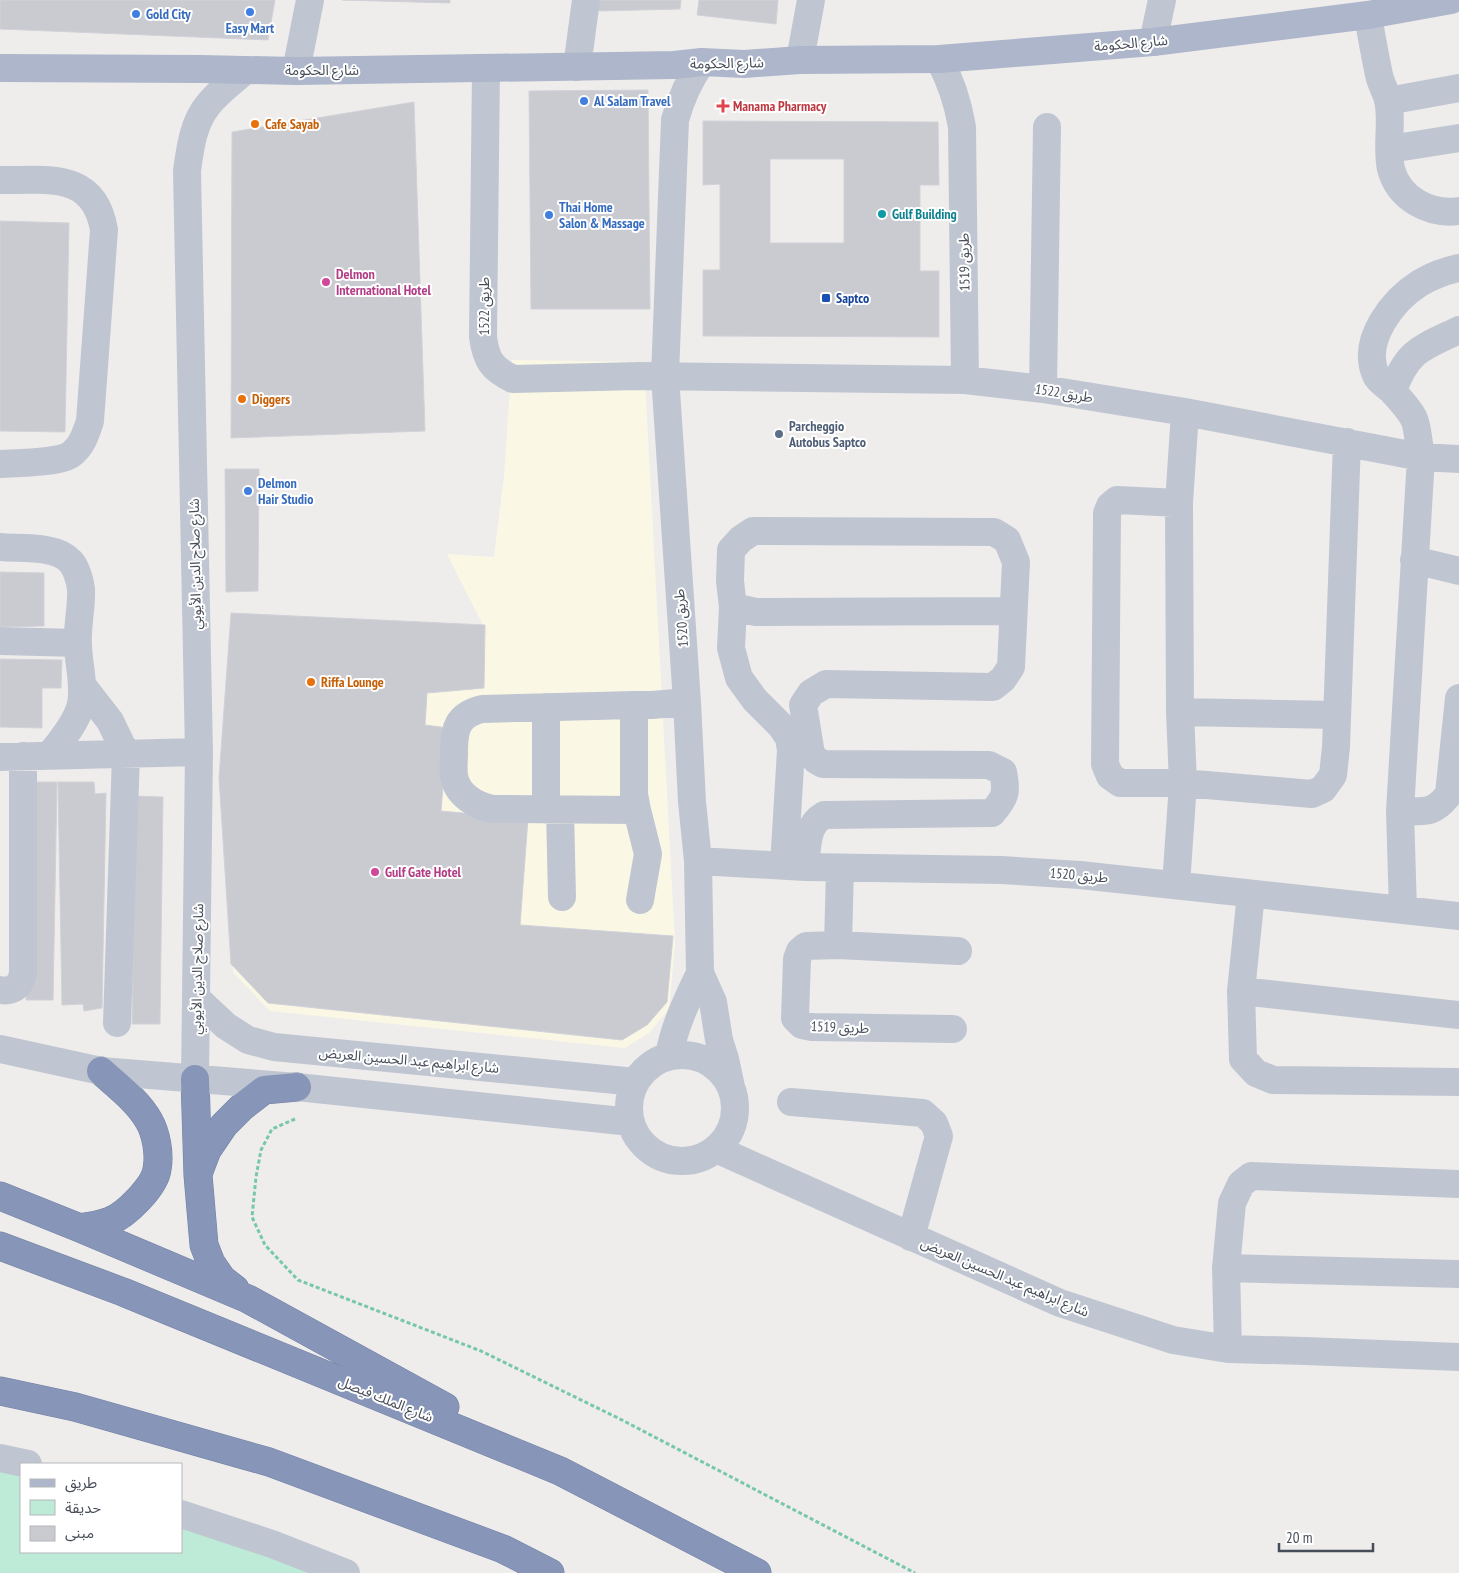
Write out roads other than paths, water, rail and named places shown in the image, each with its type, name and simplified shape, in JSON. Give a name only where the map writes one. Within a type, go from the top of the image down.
[{"type":"highway","points":[[80,1228],[110,1221],[131,1207],[148,1188],[157,1170],[156,1140],[148,1120],[132,1100],[101,1071]]},
{"type":"highway","points":[[195,1079],[198,1175],[204,1245],[211,1263],[222,1279],[248,1299]]},
{"type":"highway","points":[[198,1175],[207,1150],[224,1125],[242,1107],[264,1090],[297,1086]]},
{"type":"highway","points":[[0,1196],[248,1299],[560,1470]]},
{"type":"highway","name":"شارع الملك فيصل","points":[[2,1248],[123,1292],[560,1470],[757,1573]]},
{"type":"highway","points":[[0,1391],[75,1407],[269,1462],[503,1549],[550,1573]]},
{"type":"main road","name":"شارع الحكومة","points":[[0,68],[296,71],[674,65],[702,62],[744,64],[800,60],[939,59],[1153,42],[1451,0]]},
{"type":"street","points":[[296,71],[310,0]]},
{"type":"street","points":[[577,66],[586,0]]},
{"type":"street","points":[[800,60],[811,0]]},
{"type":"street","points":[[1153,42],[1162,0]]},
{"type":"street","points":[[1379,9],[1380,78],[1388,101],[1391,168],[1399,186],[1413,201],[1431,210],[1459,211]]},
{"type":"street","name":"طريق 1519","points":[[939,59],[954,92],[962,127],[965,380]]},
{"type":"street","points":[[665,376],[675,120],[685,90],[692,75],[702,62]]},
{"type":"street","name":"طريق 1522","points":[[486,68],[483,337],[485,351],[490,363],[500,373],[513,379],[665,376],[965,380],[1044,389],[1185,412],[1421,457],[1459,459]]},
{"type":"street","name":"شارع صلاح الدين الأيوبي","points":[[195,1079],[199,752],[187,171],[190,148],[197,125],[207,105],[245,70]]},
{"type":"street","points":[[1388,101],[1459,88]]},
{"type":"street","points":[[1044,389],[1047,127]]},
{"type":"street","points":[[1390,149],[1459,138]]},
{"type":"street","points":[[0,180],[60,181],[74,185],[86,193],[95,203],[101,216],[104,230],[90,421],[86,435],[80,445],[70,455],[61,458],[0,464]]},
{"type":"street","points":[[1403,910],[1400,810],[1421,457],[1415,420],[1393,392],[1375,374],[1372,360],[1374,340],[1385,318],[1400,299],[1420,283],[1441,272],[1459,268]]},
{"type":"street","points":[[1393,392],[1399,375],[1408,360],[1420,348],[1459,330]]},
{"type":"street","name":"طريق 1520","points":[[665,376],[692,802],[698,861],[700,973],[713,1002],[719,1040],[731,1087]]},
{"type":"street","points":[[1176,885],[1183,783],[1180,712],[1179,503],[1185,412]]},
{"type":"street","points":[[1179,503],[1117,500],[1110,506],[1107,514],[1105,764],[1110,776],[1120,783],[1183,783],[1312,794],[1324,789],[1333,775],[1336,748],[1347,442]]},
{"type":"street","points":[[753,531],[994,532],[1007,540],[1016,562],[1011,667],[993,687],[826,684],[811,693],[803,705],[811,754],[823,764],[989,765],[1003,772],[1006,790],[1002,802],[992,813],[824,815],[816,820],[811,828],[795,866],[789,738],[781,726],[756,700],[739,678],[731,648],[733,607],[730,581],[731,550],[753,531]]},
{"type":"street","points":[[0,548],[50,550],[62,555],[71,561],[77,572],[81,590],[78,643],[82,685],[80,706],[61,741],[24,756]]},
{"type":"street","points":[[1414,560],[1459,571]]},
{"type":"street","points":[[733,607],[756,612],[1013,611]]},
{"type":"street","points":[[0,641],[78,643]]},
{"type":"street","points":[[82,685],[110,721],[126,754],[118,1023]]},
{"type":"street","points":[[1400,810],[1431,811],[1442,803],[1449,794],[1459,698]]},
{"type":"street","points":[[637,810],[493,809],[482,807],[465,796],[458,787],[454,777],[454,738],[456,729],[466,715],[482,709],[652,706],[687,702]]},
{"type":"street","points":[[634,705],[634,794],[648,854],[640,900]]},
{"type":"street","points":[[546,707],[553,810],[562,897]]},
{"type":"street","points":[[1180,712],[1337,715]]},
{"type":"street","points":[[24,756],[199,752]]},
{"type":"street","points":[[0,990],[7,991],[18,986],[22,980],[23,973],[24,756]]},
{"type":"street","name":"طريق 1520","points":[[698,861],[840,868],[1001,870],[1080,874],[1459,916]]},
{"type":"street","points":[[838,945],[840,868]]},
{"type":"street","points":[[1251,894],[1241,992],[1243,1058],[1256,1073],[1274,1080],[1459,1082]]},
{"type":"street","name":"طريق 1519","points":[[953,1029],[812,1027],[802,1025],[795,1018],[797,959],[800,951],[806,946],[838,945],[958,950]]},
{"type":"street","name":"طريق 1520","points":[[669,1056],[683,1008],[700,973]]},
{"type":"street","points":[[1241,992],[1459,1016]]},
{"type":"street","name":"شارع ابراهيم عبد الحسين العريض","points":[[196,998],[226,1026],[248,1040],[274,1047],[636,1082]]},
{"type":"street","points":[[0,1049],[101,1071],[297,1086],[632,1122]]},
{"type":"street","points":[[684,1055],[698,1057],[712,1064],[723,1074],[731,1087],[735,1100],[735,1114],[732,1127],[725,1139],[716,1149],[703,1156],[689,1160],[674,1160],[660,1155],[647,1147],[638,1135],[632,1122],[629,1108],[631,1094],[636,1082],[645,1070],[655,1062],[669,1056],[684,1055]]},
{"type":"street","points":[[791,1102],[923,1113],[934,1123],[939,1136],[911,1237]]},
{"type":"street","name":"شارع ابراهيم عبد الحسين العريض","points":[[716,1149],[1060,1303],[1173,1340],[1228,1349],[1459,1358]]},
{"type":"street","points":[[1228,1349],[1226,1268],[1232,1203],[1241,1184],[1251,1176],[1459,1184]]},
{"type":"street","points":[[1226,1268],[1459,1274]]},
{"type":"street","points":[[0,1458],[23,1463]]},
{"type":"street","points":[[182,1514],[272,1544],[346,1573]]},
{"type":"place","name":"Easy Mart","points":[[250,12]]},
{"type":"place","name":"Gold City","points":[[136,14]]},
{"type":"place","name":"Al Salam Travel","points":[[584,101]]},
{"type":"place","name":"Manama Pharmacy","points":[[723,106]]},
{"type":"place","name":"Cafe Sayab","points":[[255,124]]},
{"type":"place","name":"Gulf Building","points":[[882,214]]},
{"type":"place","name":"Thai Home Salon & Massage","points":[[549,215]]},
{"type":"place","name":"Delmon International Hotel","points":[[326,282]]},
{"type":"place","name":"Saptco","points":[[826,298]]},
{"type":"place","name":"Diggers","points":[[242,399]]},
{"type":"place","name":"Parcheggio Autobus Saptco","points":[[779,434]]},
{"type":"place","name":"Delmon Hair Studio","points":[[248,491]]},
{"type":"place","name":"Riffa Lounge","points":[[311,682]]},
{"type":"place","name":"Gulf Gate Hotel","points":[[375,872]]}]
